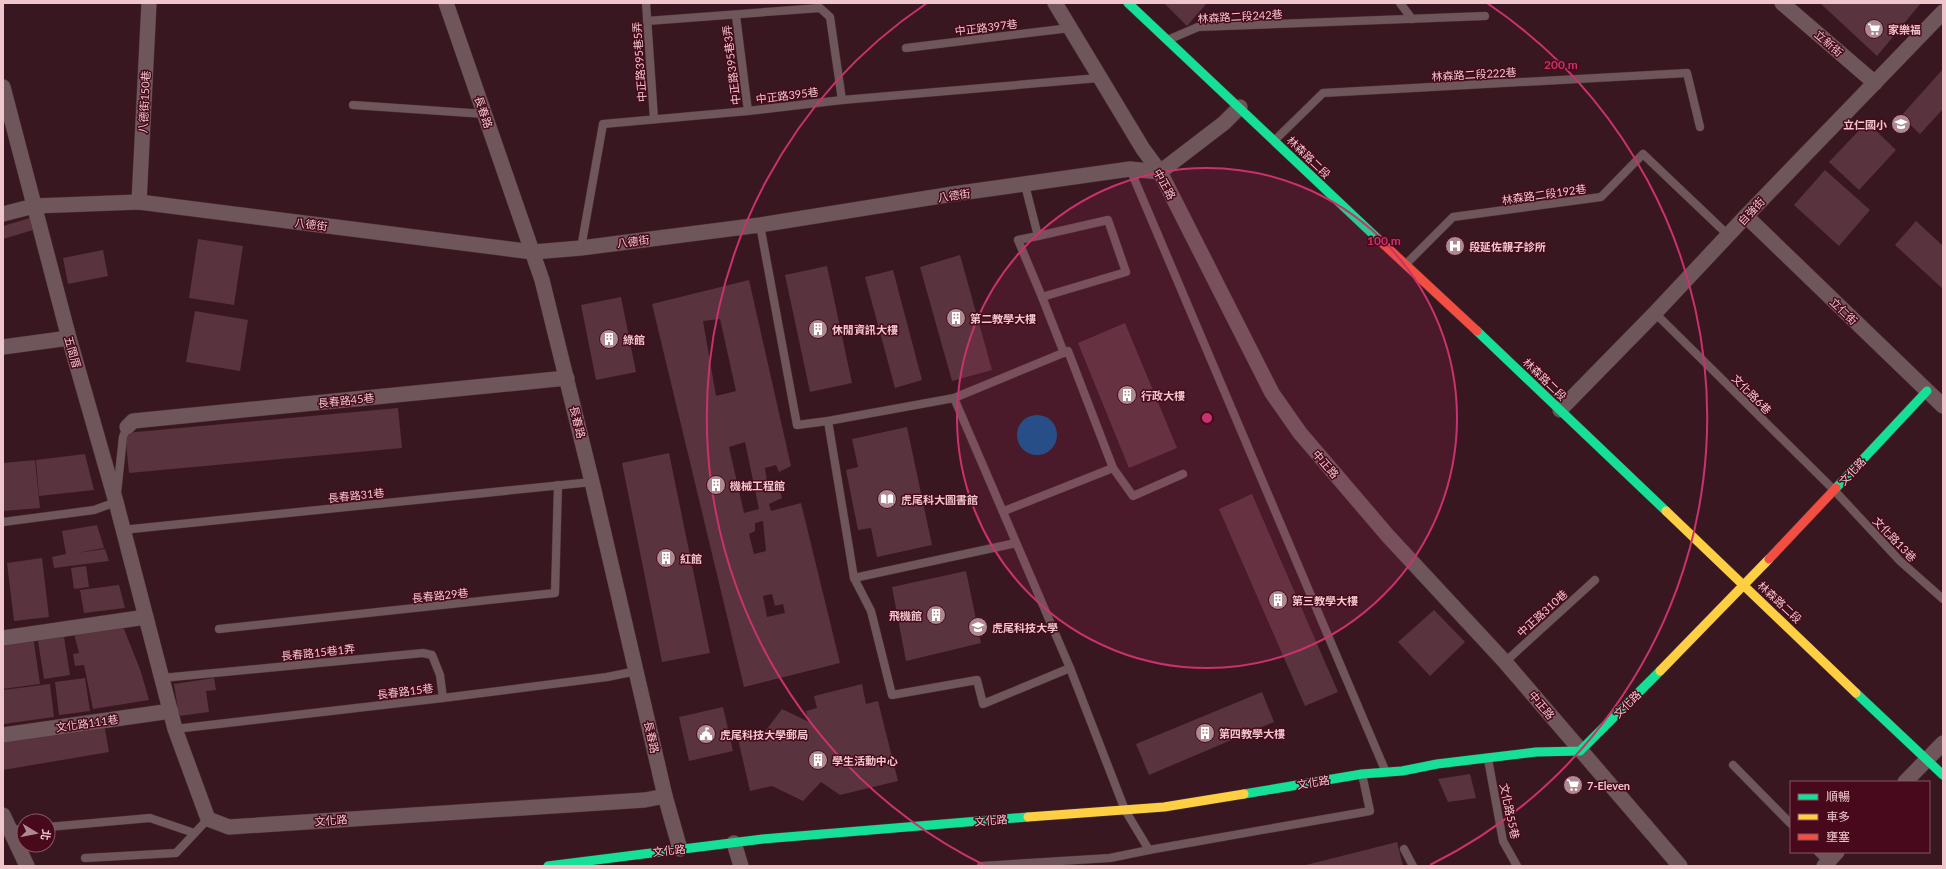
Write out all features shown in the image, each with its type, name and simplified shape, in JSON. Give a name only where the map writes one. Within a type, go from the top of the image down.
[{"type":"street","name":"八德街150巷","points":[[139,202],[149,3]]},
{"type":"street","name":"長春路","points":[[446,3],[533,252],[567,378],[637,671],[665,796],[680,849]]},
{"type":"street","name":"中正路","points":[[1055,3],[1143,149],[1160,172],[1272,393],[1292,422],[1388,536],[1505,662],[1680,866]]},
{"type":"street","name":"林森路二段","points":[[1128,3],[1240,107],[1743,585],[1762,601],[1943,775]]},
{"type":"street","name":"立新街","points":[[1782,3],[1875,83]]},
{"type":"street","name":"自強街","points":[[1560,410],[1655,314],[1746,216],[1943,12]]},
{"type":"street","name":"五間厝","points":[[3,87],[6,115],[34,206],[69,338],[116,502],[122,530],[146,617]]},
{"type":"street","points":[[1160,172],[1224,123],[1240,107]]},
{"type":"street","name":"八德街","points":[[3,214],[34,206],[139,202],[533,252],[581,248],[760,225],[953,194],[1130,169],[1160,172]]},
{"type":"street","name":"立仁街","points":[[1746,216],[1943,406]]},
{"type":"street","points":[[3,347],[69,338]]},
{"type":"street","name":"長春路45巷","points":[[127,427],[133,421],[567,378]]},
{"type":"street","name":"文化路","points":[[548,866],[734,843],[918,825],[1164,807],[1362,774],[1385,771],[1402,771],[1437,764],[1536,752],[1580,751],[1743,585],[1927,391]]},
{"type":"street","points":[[3,638],[146,617],[175,729],[208,819]]},
{"type":"street","name":"文化路111巷","points":[[3,735],[171,711]]},
{"type":"street","points":[[1906,781],[1943,743]]},
{"type":"street","name":"文化路","points":[[208,819],[229,827],[645,800],[665,796]]},
{"type":"street","points":[[3,815],[16,828]]},
{"type":"street","points":[[734,843],[741,866]]},
{"type":"street","points":[[23,853],[27,866]]},
{"type":"lane","name":"中正路395巷5弄","points":[[646,3],[654,119]]},
{"type":"lane","points":[[1400,3],[1412,19]]},
{"type":"lane","points":[[647,21],[736,16],[820,8],[830,17],[842,100]]},
{"type":"lane","name":"中正路395巷3弄","points":[[736,16],[748,111]]},
{"type":"lane","name":"林森路二段242巷","points":[[1167,40],[1198,27],[1485,16]]},
{"type":"lane","name":"中正路397巷","points":[[906,48],[1070,28]]},
{"type":"lane","name":"林森路二段222巷","points":[[1274,140],[1323,93],[1687,73],[1700,127]]},
{"type":"lane","name":"中正路395巷","points":[[581,248],[603,124],[748,111],[842,100],[1099,78]]},
{"type":"lane","points":[[353,105],[485,114]]},
{"type":"lane","name":"林森路二段192巷","points":[[1405,265],[1453,217],[1601,197],[1643,154],[1728,235]]},
{"type":"lane","points":[[1130,169],[1385,771]]},
{"type":"lane","points":[[1025,185],[1038,236]]},
{"type":"lane","points":[[1042,296],[1126,272],[1108,220],[1018,240],[1064,353]]},
{"type":"lane","points":[[760,225],[797,425],[828,421],[954,398],[1068,351],[1112,468],[1133,496],[1183,474]]},
{"type":"lane","name":"文化路6巷","points":[[1655,314],[1834,490]]},
{"type":"lane","points":[[954,398],[1004,511],[1016,543],[1070,668],[1125,810],[1149,850]]},
{"type":"lane","points":[[828,421],[854,578],[871,611],[892,695],[977,680],[983,704],[1070,668]]},
{"type":"lane","points":[[3,522],[94,510],[116,502],[123,437],[127,427]]},
{"type":"lane","points":[[1004,511],[1112,468]]},
{"type":"lane","name":"長春路31巷","points":[[122,530],[592,482]]},
{"type":"lane","name":"長春路29巷","points":[[219,629],[555,593],[558,485]]},
{"type":"lane","name":"文化路13巷","points":[[1834,490],[1900,561],[1943,599]]},
{"type":"lane","points":[[854,578],[1016,543]]},
{"type":"lane","name":"中正路310巷","points":[[1505,662],[1595,580]]},
{"type":"lane","name":"長春路15巷1弄","points":[[162,678],[423,652],[432,655],[440,675],[443,698]]},
{"type":"lane","name":"長春路15巷","points":[[175,729],[443,698],[607,677],[637,671]]},
{"type":"lane","name":"文化路55巷","points":[[1488,759],[1503,842],[1517,866]]},
{"type":"lane","points":[[1733,765],[1790,823]]},
{"type":"lane","points":[[981,866],[1110,858],[1370,812],[1362,774]]},
{"type":"lane","points":[[56,826],[150,818],[194,834]]},
{"type":"lane","points":[[85,858],[176,853],[208,819]]},
{"type":"lane","points":[[1404,849],[1414,866]]},
{"type":"water","points":[[1037,415],[1045,417],[1051,421],[1055,427],[1057,435],[1055,443],[1051,449],[1045,453],[1037,455],[1029,453],[1023,449],[1019,443],[1017,435],[1019,427],[1023,421],[1029,417]]},
{"type":"building","points":[[1164,3],[1207,3],[1187,26]]},
{"type":"building","name":"家樂福","points":[[1820,3],[1921,3],[1877,56]]},
{"type":"building","points":[[1943,69],[1943,109],[1920,134],[1901,116]]},
{"type":"building","points":[[1867,122],[1896,150],[1859,190],[1829,162]]},
{"type":"building","points":[[1825,170],[1870,210],[1839,246],[1794,205]]},
{"type":"building","points":[[30,218],[33,230],[3,239],[3,226]]},
{"type":"building","points":[[1916,221],[1943,246],[1943,289],[1895,245]]},
{"type":"building","points":[[198,239],[243,246],[234,305],[189,298]]},
{"type":"building","points":[[103,250],[108,276],[68,284],[63,258]]},
{"type":"building","name":"第二教學大樓","points":[[960,255],[992,370],[952,381],[920,267]]},
{"type":"building","name":"休閒資訊大樓","points":[[827,266],[852,383],[810,392],[785,275]]},
{"type":"building","points":[[893,270],[922,380],[895,388],[865,277]]},
{"type":"building","name":"機械工程館","points":[[749,280],[791,466],[779,472],[776,465],[765,468],[767,481],[772,481],[773,489],[779,488],[782,498],[769,504],[771,511],[801,503],[840,663],[744,687],[652,304]],"holes":[[[720,319],[736,391],[716,396],[703,321]],[[745,442],[759,509],[744,513],[729,447]],[[763,521],[766,551],[754,554],[749,534],[755,531],[755,523]],[[772,594],[775,606],[783,604],[785,613],[767,617],[763,596]]]},
{"type":"building","name":"綠館","points":[[621,297],[636,372],[596,380],[581,305]]},
{"type":"building","points":[[195,311],[248,320],[240,371],[186,362]]},
{"type":"building","name":"行政大樓","points":[[1125,323],[1177,448],[1129,468],[1078,343]]},
{"type":"building","points":[[398,408],[402,448],[129,473],[125,433]]},
{"type":"building","name":"虎尾科大圖書館","points":[[907,427],[932,545],[877,557],[871,528],[858,530],[846,470],[858,467],[852,439]]},
{"type":"building","name":"紅館","points":[[669,453],[710,653],[662,662],[622,463]]},
{"type":"building","points":[[85,454],[94,490],[39,496],[36,460]]},
{"type":"building","points":[[35,460],[40,508],[3,511],[3,463]]},
{"type":"building","name":"第三教學大樓","points":[[1252,494],[1338,692],[1305,706],[1219,509]]},
{"type":"building","points":[[97,525],[104,548],[77,553],[105,549],[109,561],[54,568],[52,557],[66,554],[62,531]]},
{"type":"building","points":[[42,558],[49,617],[14,621],[7,563]]},
{"type":"building","points":[[86,566],[89,587],[74,589],[71,568]]},
{"type":"building","name":"飛機館","points":[[966,571],[981,643],[906,661],[892,587]]},
{"type":"building","points":[[119,585],[125,608],[84,613],[80,590]]},
{"type":"building","points":[[1434,610],[1465,642],[1430,676],[1398,642]]},
{"type":"building","points":[[122,624],[141,672],[149,700],[93,709],[84,665],[75,666],[73,654],[79,653],[73,630]]},
{"type":"building","points":[[63,631],[70,675],[44,679],[37,635]]},
{"type":"building","points":[[33,636],[40,684],[3,689],[3,641]]},
{"type":"building","points":[[85,678],[90,711],[59,715],[55,682]]},
{"type":"building","points":[[214,678],[216,690],[206,691],[209,712],[179,716],[174,684]]},
{"type":"building","points":[[50,684],[54,717],[3,724],[3,690]]},
{"type":"building","name":"學生活動中心","points":[[862,684],[866,704],[878,701],[898,781],[840,795],[821,782],[803,801],[772,786],[750,791],[738,739],[764,733],[782,709],[809,722],[806,711],[817,708],[814,696]]},
{"type":"building","name":"第四教學大樓","points":[[1262,692],[1274,722],[1149,775],[1136,744]]},
{"type":"building","name":"虎尾科技大學郵局","points":[[723,707],[733,751],[689,761],[679,717]]},
{"type":"building","points":[[104,724],[109,752],[3,770],[3,739],[37,733],[38,738],[47,736],[47,733]]},
{"type":"building","points":[[1470,774],[1476,798],[1448,802],[1438,779]]},
{"type":"building","points":[[1397,842],[1403,866],[1306,866],[1306,865]]},
{"type":"traffic: fast","points":[[1128,3],[1378,239]]},
{"type":"traffic: fast","points":[[1477,331],[1666,511]]},
{"type":"traffic: fast","points":[[1836,488],[1927,391]]},
{"type":"traffic: fast","points":[[1244,794],[1362,774],[1402,771],[1437,764],[1536,752],[1580,751],[1660,671]]},
{"type":"traffic: fast","points":[[1856,693],[1943,775]]},
{"type":"traffic: fast","points":[[548,866],[763,839],[1028,817]]},
{"type":"traffic: slow","points":[[1666,511],[1856,693]]},
{"type":"traffic: slow","points":[[1660,671],[1769,559]]},
{"type":"traffic: slow","points":[[1028,817],[1164,807],[1244,794]]},
{"type":"traffic: jam","points":[[1378,239],[1477,331]]},
{"type":"traffic: jam","points":[[1769,559],[1836,488]]},
{"type":"place","name":"家樂福","points":[[1874,29]]},
{"type":"place","name":"立仁國小","points":[[1901,124]]},
{"type":"place","name":"段延佐親子診所","points":[[1455,246]]},
{"type":"place","name":"第二教學大樓","points":[[956,318]]},
{"type":"place","name":"休閒資訊大樓","points":[[818,329]]},
{"type":"place","name":"綠館","points":[[609,339]]},
{"type":"place","name":"行政大樓","points":[[1127,395]]},
{"type":"place","name":"機械工程館","points":[[716,485]]},
{"type":"place","name":"虎尾科大圖書館","points":[[887,499]]},
{"type":"place","name":"紅館","points":[[666,558]]},
{"type":"place","name":"第三教學大樓","points":[[1278,600]]},
{"type":"place","name":"飛機館","points":[[936,615]]},
{"type":"place","name":"虎尾科技大學","points":[[978,627]]},
{"type":"place","name":"第四教學大樓","points":[[1205,733]]},
{"type":"place","name":"虎尾科技大學郵局","points":[[706,734]]},
{"type":"place","name":"學生活動中心","points":[[818,760]]},
{"type":"place","name":"7-Eleven","points":[[1573,785]]}]
